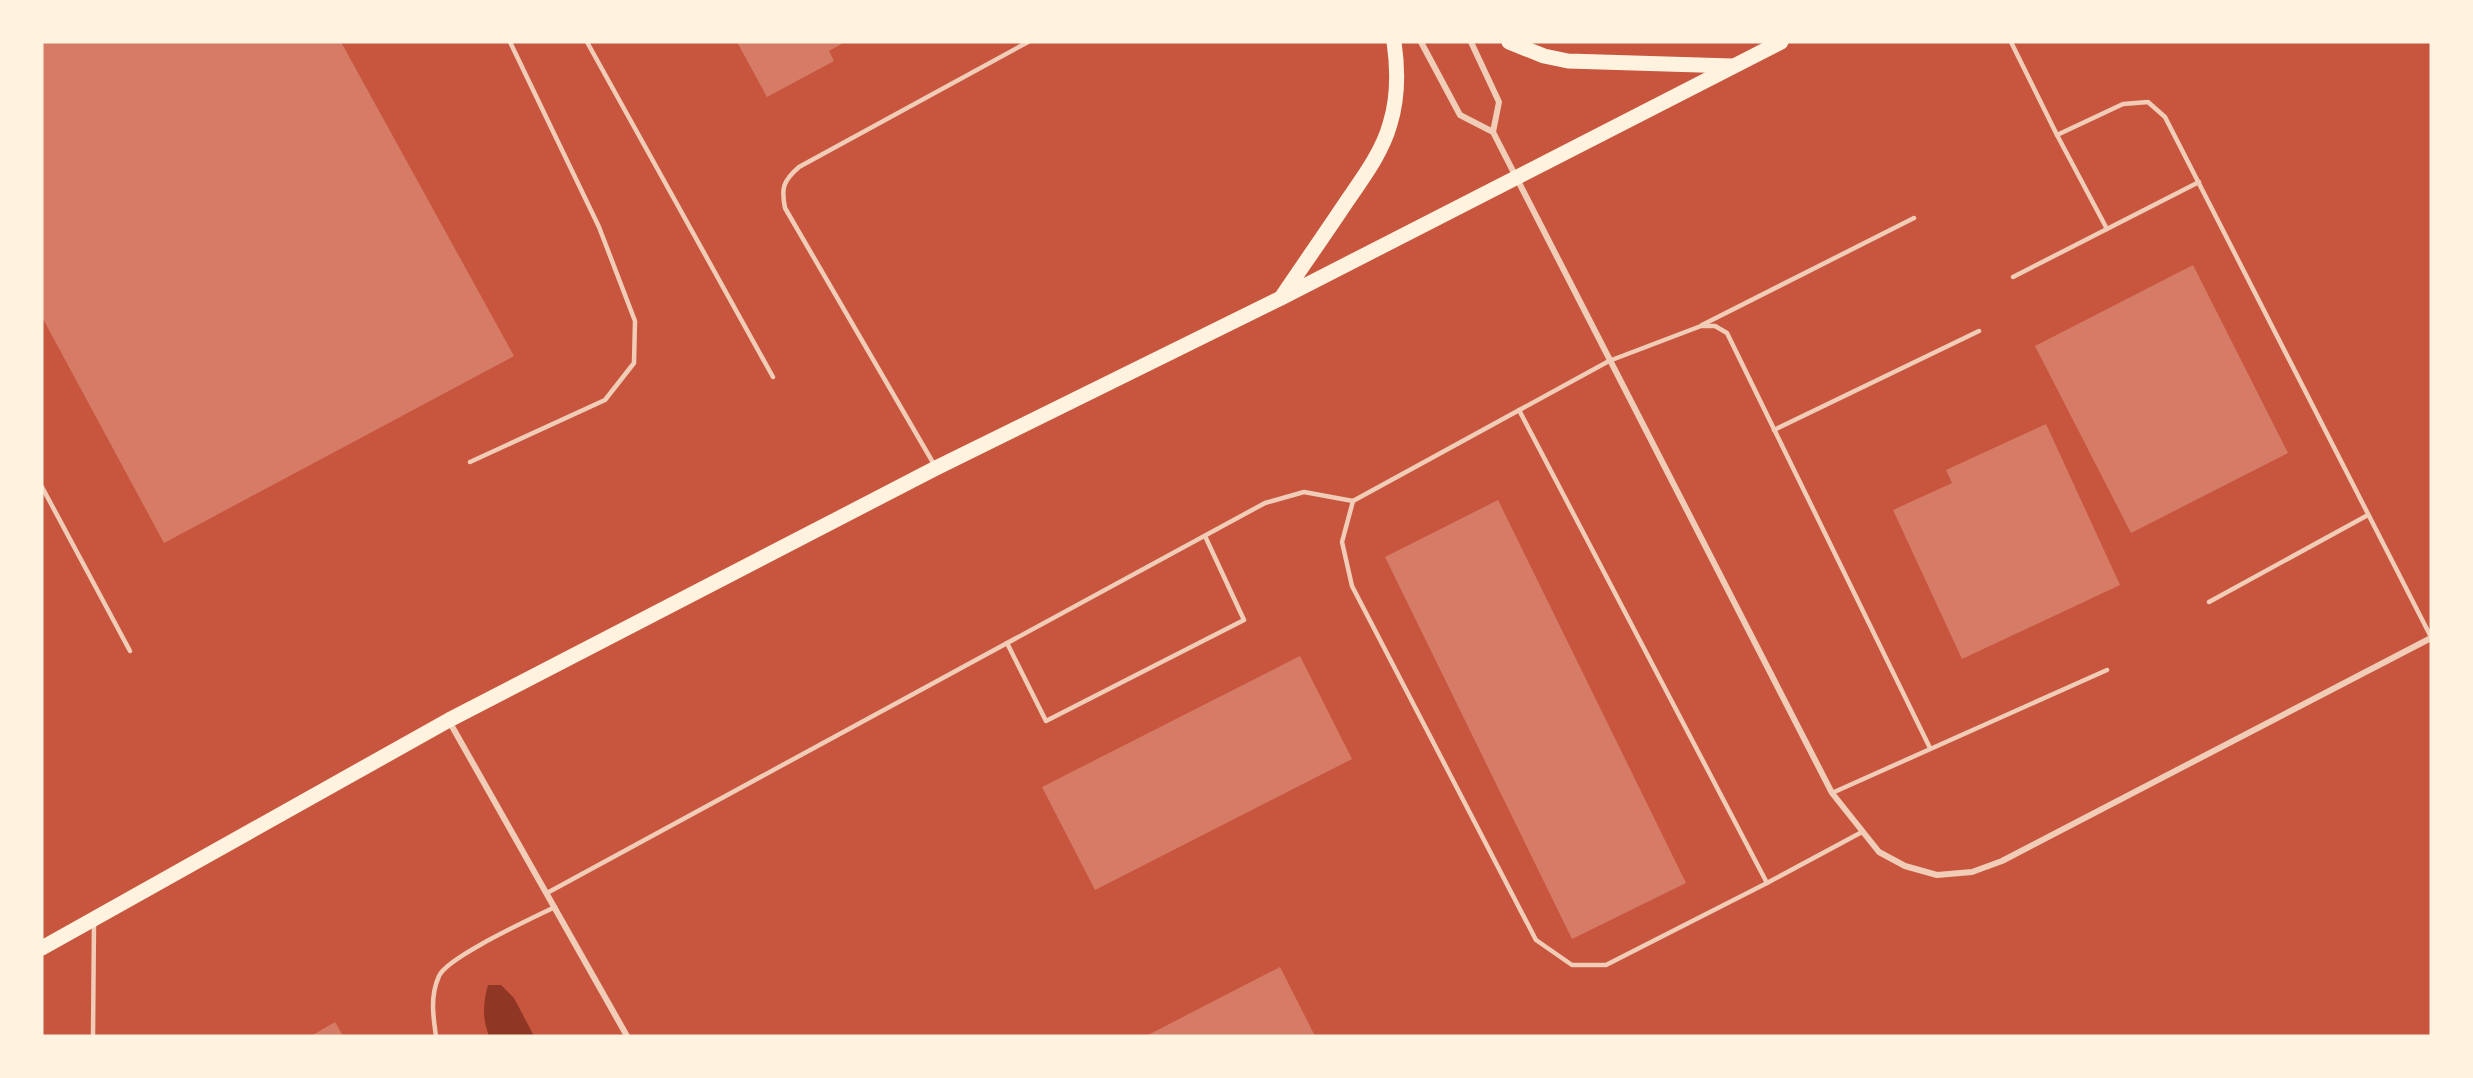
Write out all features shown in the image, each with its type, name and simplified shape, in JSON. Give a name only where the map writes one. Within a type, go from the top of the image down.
[{"type":"main road","points":[[1281,298],[1365,175],[1383,144],[1391,123],[1396,94],[1398,65],[1394,42]]},
{"type":"main road","points":[[1509,42],[1544,56],[1568,60],[1734,66]]},
{"type":"main road","points":[[42,948],[449,720],[936,468],[1281,298],[1781,42]]},
{"type":"street","points":[[1421,42],[1460,115],[1493,132],[1832,793],[1879,852],[1905,866],[1937,875],[1972,872],[2002,861],[2431,637]]},
{"type":"street","points":[[1471,42],[1499,102],[1493,132]]},
{"type":"street","points":[[449,720],[627,1036]]},
{"type":"lane","points":[[470,462],[605,400],[634,363],[635,321],[599,227],[510,42]]},
{"type":"lane","points":[[587,42],[772,377]]},
{"type":"lane","points":[[936,468],[785,208],[782,192],[788,177],[799,167],[1028,42]]},
{"type":"lane","points":[[2011,42],[2107,229]]},
{"type":"lane","points":[[2057,135],[2123,104],[2148,102],[2165,117],[2431,637]]},
{"type":"lane","points":[[2013,277],[2199,182]]},
{"type":"lane","points":[[547,893],[1265,503],[1304,492],[1353,501],[1609,361],[1701,326],[1914,218]]},
{"type":"lane","points":[[1701,326],[1715,326],[1727,333],[1930,748]]},
{"type":"lane","points":[[1774,430],[1979,330]]},
{"type":"lane","points":[[1519,410],[1767,883]]},
{"type":"lane","points":[[42,487],[130,651]]},
{"type":"lane","points":[[1353,501],[1342,542],[1352,586],[1536,940],[1572,965],[1606,965],[1862,832]]},
{"type":"lane","points":[[2210,602],[2368,515]]},
{"type":"lane","points":[[1007,643],[1046,721],[1244,620],[1205,536]]},
{"type":"lane","points":[[1832,793],[2107,669]]},
{"type":"lane","points":[[436,1036],[431,1006],[439,974],[466,953],[555,907]]},
{"type":"lane","points":[[93,1036],[94,918]]},
{"type":"shaded area","points":[[488,985],[501,985],[514,998],[534,1036],[489,1036],[484,1010]]},
{"type":"building","points":[[42,42],[341,42],[514,356],[164,543],[42,317]]},
{"type":"building","points":[[737,42],[845,42],[829,51],[834,61],[767,97]]},
{"type":"building","points":[[2193,265],[2288,453],[2131,533],[2035,346]]},
{"type":"building","points":[[2046,424],[2120,585],[1962,659],[1893,510],[1952,483],[1946,470]]},
{"type":"building","points":[[1498,500],[1686,883],[1572,939],[1385,557]]},
{"type":"building","points":[[1300,656],[1352,759],[1095,890],[1042,787]]},
{"type":"building","points":[[1280,967],[1315,1036],[1146,1036]]},
{"type":"building","points":[[335,1022],[343,1036],[311,1036]]}]
